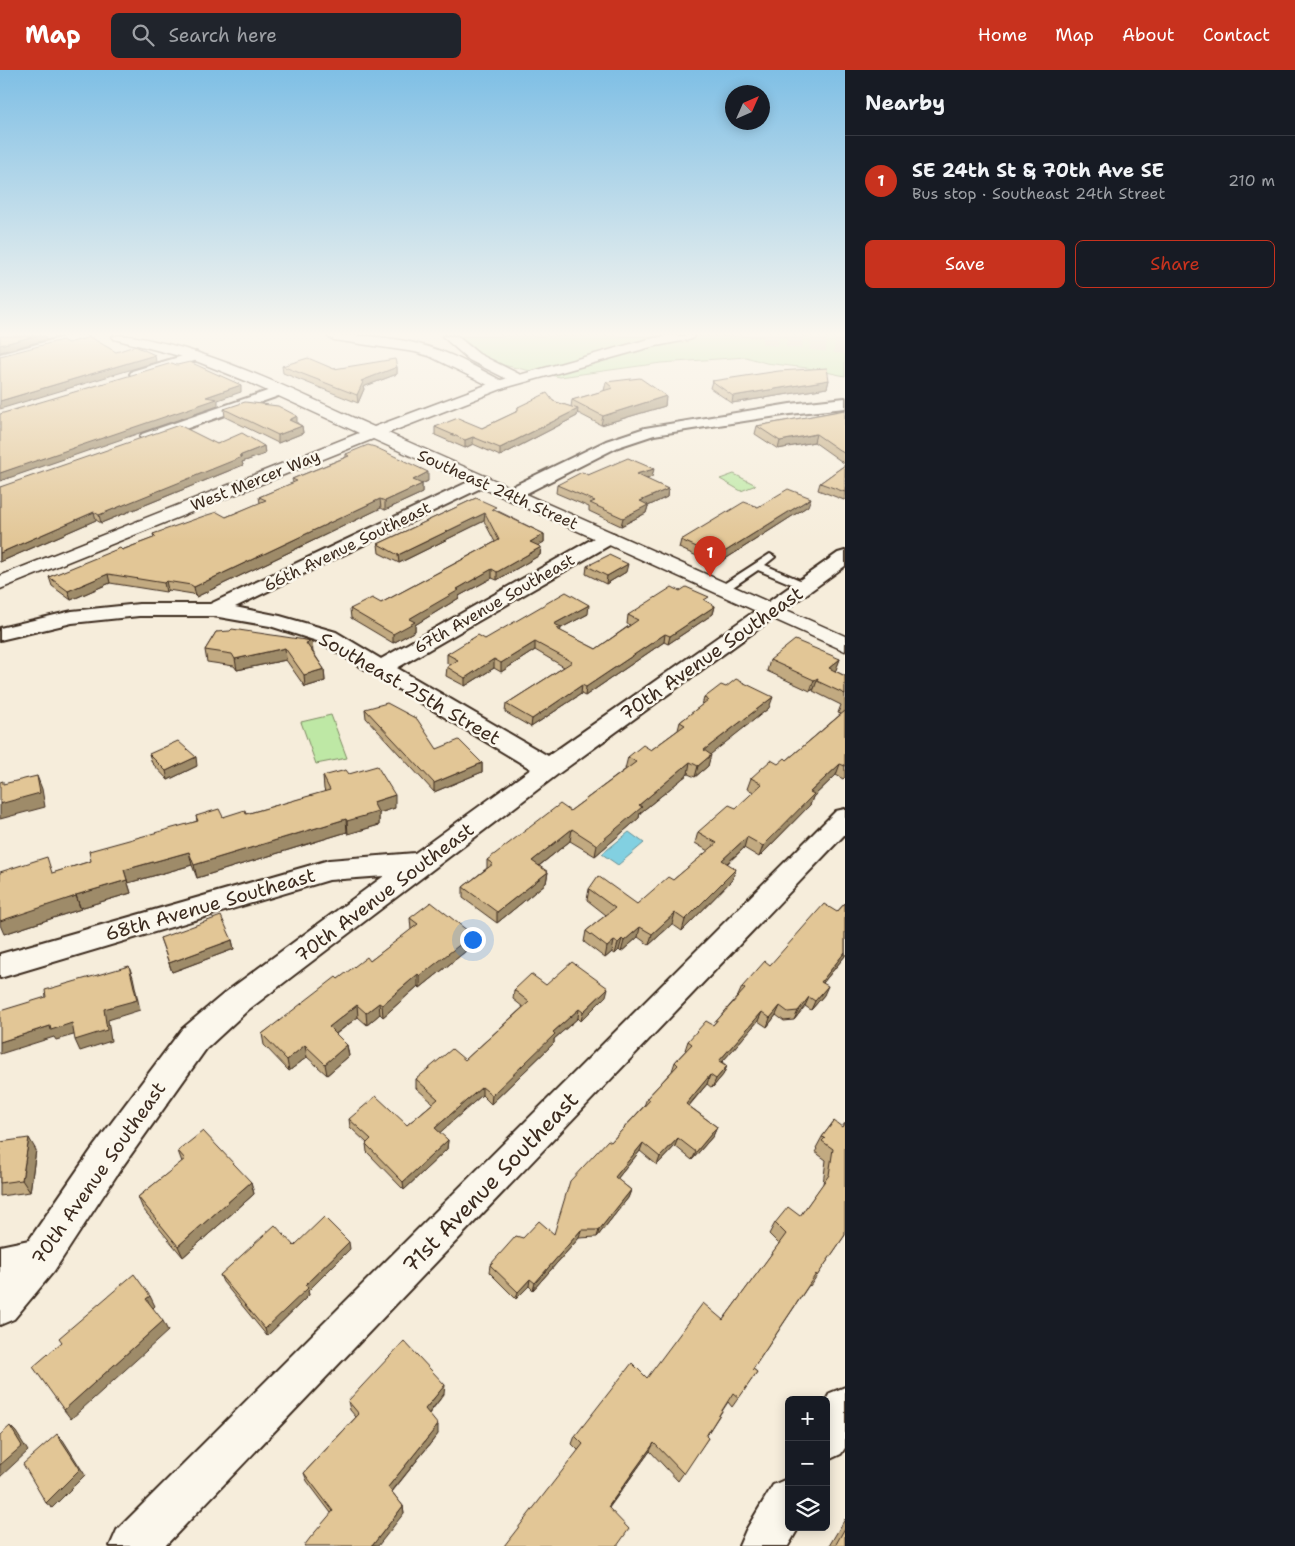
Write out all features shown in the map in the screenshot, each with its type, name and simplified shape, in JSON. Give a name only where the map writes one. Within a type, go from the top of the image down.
[{"type":"main road","name":"Southeast 24th Street","points":[[310,405],[845,644]]},
{"type":"main road","name":"West Mercer Way","points":[[0,583],[447,405]]},
{"type":"street","points":[[131,443],[239,405]]},
{"type":"street","points":[[511,494],[612,444],[651,432],[790,409],[828,405]]},
{"type":"street","name":"66th Avenue Southeast","points":[[213,610],[481,481]]},
{"type":"street","name":"67th Avenue Southeast","points":[[380,668],[608,538]]},
{"type":"street","name":"70th Avenue Southeast","points":[[0,1305],[40,1257],[107,1158],[194,1039],[237,1001],[549,768],[845,557]]},
{"type":"street","name":"Southeast 25th Street","points":[[0,634],[107,612],[183,609],[213,610],[273,620],[328,637],[549,768]]},
{"type":"street","name":"71st Avenue Southeast","points":[[133,1546],[845,818]]},
{"type":"street","name":"68th Avenue Southeast","points":[[0,966],[329,870],[424,863]]},
{"type":"street","points":[[0,1265],[40,1257]]},
{"type":"street","points":[[830,1432],[845,1408]]},
{"type":"street","points":[[762,1546],[785,1508]]},
{"type":"lane","points":[[723,589],[770,557]]},
{"type":"lane","points":[[757,566],[805,586]]},
{"type":"green space","points":[[734,474],[756,485],[741,491],[720,479]]},
{"type":"green space","points":[[331,715],[347,758],[316,764],[301,722]]},
{"type":"water","points":[[629,832],[644,843],[618,865],[602,854]]},
{"type":"building","points":[[31,405],[200,405],[0,473],[0,414]]},
{"type":"building","points":[[236,405],[278,406],[297,416],[289,420],[302,426],[278,435],[224,409]]},
{"type":"building","points":[[522,405],[565,405],[578,409],[500,448],[473,437],[465,440],[435,427],[458,418],[482,428],[518,411],[518,407]]},
{"type":"building","points":[[581,405],[638,405],[603,416]]},
{"type":"building","points":[[845,410],[845,454],[816,434],[780,441],[757,426]]},
{"type":"building","points":[[179,425],[217,444],[242,433],[264,446],[239,456],[242,457],[99,515],[94,512],[0,553],[0,487]]},
{"type":"building","points":[[368,445],[428,472],[413,480],[422,484],[385,501],[380,499],[194,587],[166,581],[164,583],[108,574],[68,591],[49,577],[120,548],[122,550],[156,537],[153,534],[204,516],[217,512],[226,517],[266,500],[259,497],[297,481],[292,479],[349,456],[346,454]]},
{"type":"building","points":[[628,458],[654,469],[636,474],[668,489],[640,501],[648,505],[623,518],[590,503],[595,501],[557,485],[582,472],[588,475]]},
{"type":"building","points":[[845,465],[845,492],[820,483]]},
{"type":"building","points":[[788,489],[811,498],[721,554],[704,547],[701,549],[681,540],[744,502],[758,507]]},
{"type":"building","points":[[476,498],[496,507],[492,509],[544,534],[530,542],[541,547],[497,572],[492,569],[457,589],[459,590],[409,619],[415,622],[393,634],[350,609],[372,598],[381,603],[499,540],[485,513],[398,555],[378,544]]},
{"type":"building","points":[[609,555],[628,564],[607,576],[587,566]]},
{"type":"building","points":[[672,587],[680,591],[686,587],[709,597],[704,600],[715,606],[670,636],[665,634],[586,687],[582,685],[532,719],[506,704],[572,662],[535,642],[501,663],[494,659],[465,678],[447,667],[458,660],[447,654],[478,635],[485,639],[566,592],[589,605],[554,624],[561,627],[557,629],[596,649],[638,620],[628,615]]},
{"type":"building","points":[[232,629],[312,641],[306,643],[324,669],[304,675],[285,648],[235,659],[232,654],[205,650],[216,632],[230,631]]},
{"type":"building","points":[[795,640],[840,659],[829,668],[845,676],[845,694],[817,681],[818,678],[814,680],[770,660]]},
{"type":"building","points":[[736,679],[773,697],[704,750],[711,755],[698,766],[690,762],[639,805],[642,807],[597,845],[572,829],[532,861],[548,872],[497,912],[463,887],[493,864],[487,860],[560,804],[570,811],[636,762],[628,757],[643,745],[651,750],[685,725],[680,722],[708,700],[704,698],[721,685],[726,687]]},
{"type":"building","points":[[387,703],[417,719],[437,749],[459,740],[482,763],[434,783],[365,709]]},
{"type":"building","points":[[845,711],[845,766],[840,764],[810,792],[814,794],[763,846],[747,837],[722,860],[736,869],[685,920],[675,913],[652,934],[640,927],[624,941],[622,939],[618,943],[614,941],[607,947],[586,931],[615,908],[589,889],[598,876],[637,904],[668,877],[673,880],[717,843],[698,832],[729,805],[736,808],[762,784],[751,778],[771,760],[778,764],[785,758],[787,760]]},
{"type":"building","points":[[178,741],[196,757],[166,771],[149,754]]},
{"type":"building","points":[[377,766],[395,795],[373,802],[378,812],[347,821],[346,819],[194,865],[189,852],[124,870],[127,880],[0,921],[0,872],[47,857],[52,873],[91,861],[89,851],[198,821],[196,816],[219,809],[223,817],[245,810],[246,814],[330,790],[323,776],[346,770],[349,774]]},
{"type":"building","points":[[37,776],[40,793],[0,804],[0,782],[3,781],[3,784]]},
{"type":"building","points":[[431,902],[468,931],[462,936],[467,939],[420,976],[418,974],[382,1005],[379,1003],[366,1013],[357,1005],[329,1027],[347,1045],[325,1064],[305,1045],[287,1060],[262,1034],[336,977],[338,979],[367,957],[370,961],[418,924],[410,918]]},
{"type":"building","points":[[845,903],[845,952],[821,982],[828,986],[815,1001],[809,997],[798,1011],[788,1012],[780,1006],[770,1018],[762,1012],[719,1061],[727,1066],[716,1079],[710,1075],[686,1104],[717,1127],[696,1152],[678,1138],[660,1157],[643,1143],[615,1177],[631,1190],[599,1230],[581,1230],[535,1283],[530,1279],[518,1292],[490,1265],[516,1236],[523,1238],[539,1221],[554,1234],[570,1181],[608,1140],[611,1142],[650,1100],[647,1098],[678,1065],[675,1062],[692,1044],[688,1041],[706,1021],[713,1025],[745,989],[742,987],[765,961],[770,965],[824,904],[837,912]]},
{"type":"building","points":[[221,916],[232,940],[169,963],[160,938]]},
{"type":"building","points":[[572,962],[608,988],[583,1012],[579,1009],[553,1032],[555,1034],[492,1095],[482,1087],[435,1128],[448,1140],[403,1182],[366,1144],[371,1139],[349,1119],[376,1096],[407,1125],[438,1099],[416,1079],[452,1049],[465,1060],[529,1002],[514,990],[531,974],[546,985]]},
{"type":"building","points":[[129,966],[137,1000],[104,1009],[107,1030],[75,1040],[72,1023],[51,1030],[50,1026],[0,1042],[0,1011],[46,997],[45,990]]},
{"type":"building","points":[[834,1121],[842,1127],[845,1123],[845,1235],[817,1276],[816,1274],[753,1369],[757,1372],[739,1398],[733,1393],[706,1436],[708,1438],[684,1474],[654,1443],[608,1507],[629,1529],[617,1546],[504,1546],[583,1444],[575,1436],[632,1363],[647,1378],[703,1303],[723,1320],[786,1234],[775,1223],[788,1207],[800,1216],[829,1175],[833,1149],[822,1141],[825,1138],[822,1137]]},
{"type":"building","points":[[203,1131],[251,1182],[178,1246],[138,1197],[185,1159],[178,1151]]},
{"type":"building","points":[[29,1138],[22,1180],[0,1183],[0,1142]]},
{"type":"building","points":[[324,1217],[349,1242],[305,1285],[308,1288],[265,1329],[220,1275],[275,1225],[294,1246]]},
{"type":"building","points":[[134,1274],[150,1296],[146,1299],[163,1321],[64,1410],[33,1367],[62,1342],[59,1338]]},
{"type":"building","points":[[404,1341],[445,1385],[425,1409],[438,1425],[388,1487],[403,1506],[372,1546],[304,1546],[333,1511],[304,1473],[359,1414],[348,1401]]},
{"type":"building","points":[[10,1426],[22,1446],[0,1465],[0,1435]]},
{"type":"building","points":[[57,1434],[80,1469],[46,1503],[23,1464]]},
{"type":"building","points":[[845,1528],[845,1546],[835,1546]]},
{"type":"place","name":"SE 24th St & 70th Ave SE","points":[[710,577]]}]
